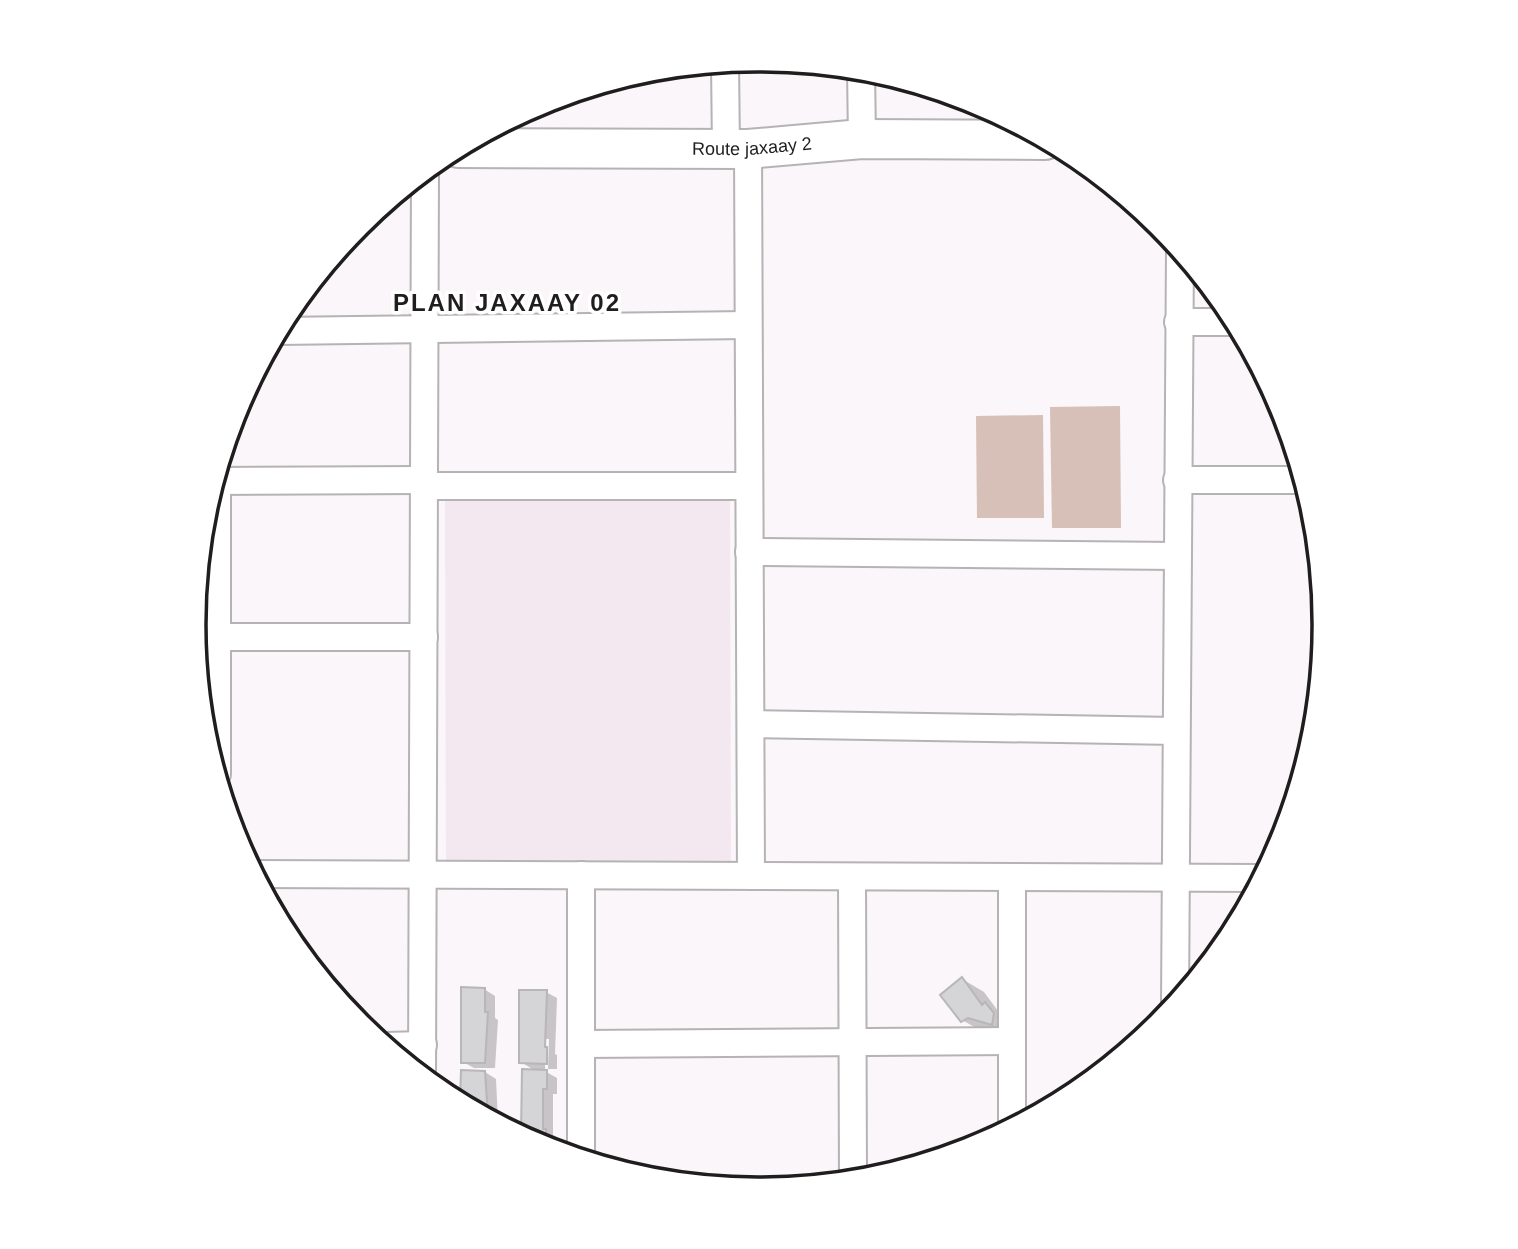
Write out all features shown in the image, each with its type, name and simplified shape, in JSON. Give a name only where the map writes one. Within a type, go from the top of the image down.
[{"type":"street","points":[[726,73],[737,149],[748,325],[751,876]]},
{"type":"street","points":[[861,81],[862,139]]},
{"type":"street","name":"Route jaxaay 2","points":[[480,148],[737,149],[862,139],[1015,135]]},
{"type":"street","points":[[422,1062],[425,185]]},
{"type":"street","points":[[1175,989],[1180,266]]},
{"type":"street","points":[[1178,322],[1222,322]]},
{"type":"street","points":[[290,331],[748,325]]},
{"type":"street","points":[[226,479],[749,485]]},
{"type":"street","points":[[1177,480],[1293,480]]},
{"type":"street","points":[[211,698],[217,637],[216,521]]},
{"type":"street","points":[[748,552],[1177,556]]},
{"type":"street","points":[[217,637],[424,637]]},
{"type":"street","points":[[751,724],[1176,731]]},
{"type":"street","points":[[266,874],[1250,878]]},
{"type":"street","points":[[581,875],[581,1148]]},
{"type":"street","points":[[852,877],[853,1169]]},
{"type":"street","points":[[1012,877],[1012,1115]]},
{"type":"street","points":[[581,1044],[1012,1041]]},
{"type":"street","points":[[402,1046],[422,1045]]},
{"type":"shaded area","points":[[1120,406],[1121,528],[1052,528],[1050,407]]},
{"type":"shaded area","points":[[1043,415],[1044,518],[977,518],[976,416]]},
{"type":"shaded area","points":[[445,491],[730,492],[731,868],[446,868]]},
{"type":"building","points":[[962,977],[982,1005],[985,1002],[994,1013],[992,1025],[968,1018],[961,1022],[940,995]]},
{"type":"building","points":[[461,987],[485,988],[485,1012],[488,1012],[485,1063],[461,1063]]},
{"type":"building","points":[[519,990],[547,990],[547,1064],[519,1063]]},
{"type":"building","points":[[522,1069],[547,1070],[547,1089],[543,1089],[543,1129],[546,1129],[546,1135],[521,1123]]},
{"type":"building","points":[[461,1070],[485,1071],[487,1105],[483,1103],[460,1089]]},
{"type":"district","name":"PLAN JAXAAY 02","points":[[507,303]]}]
